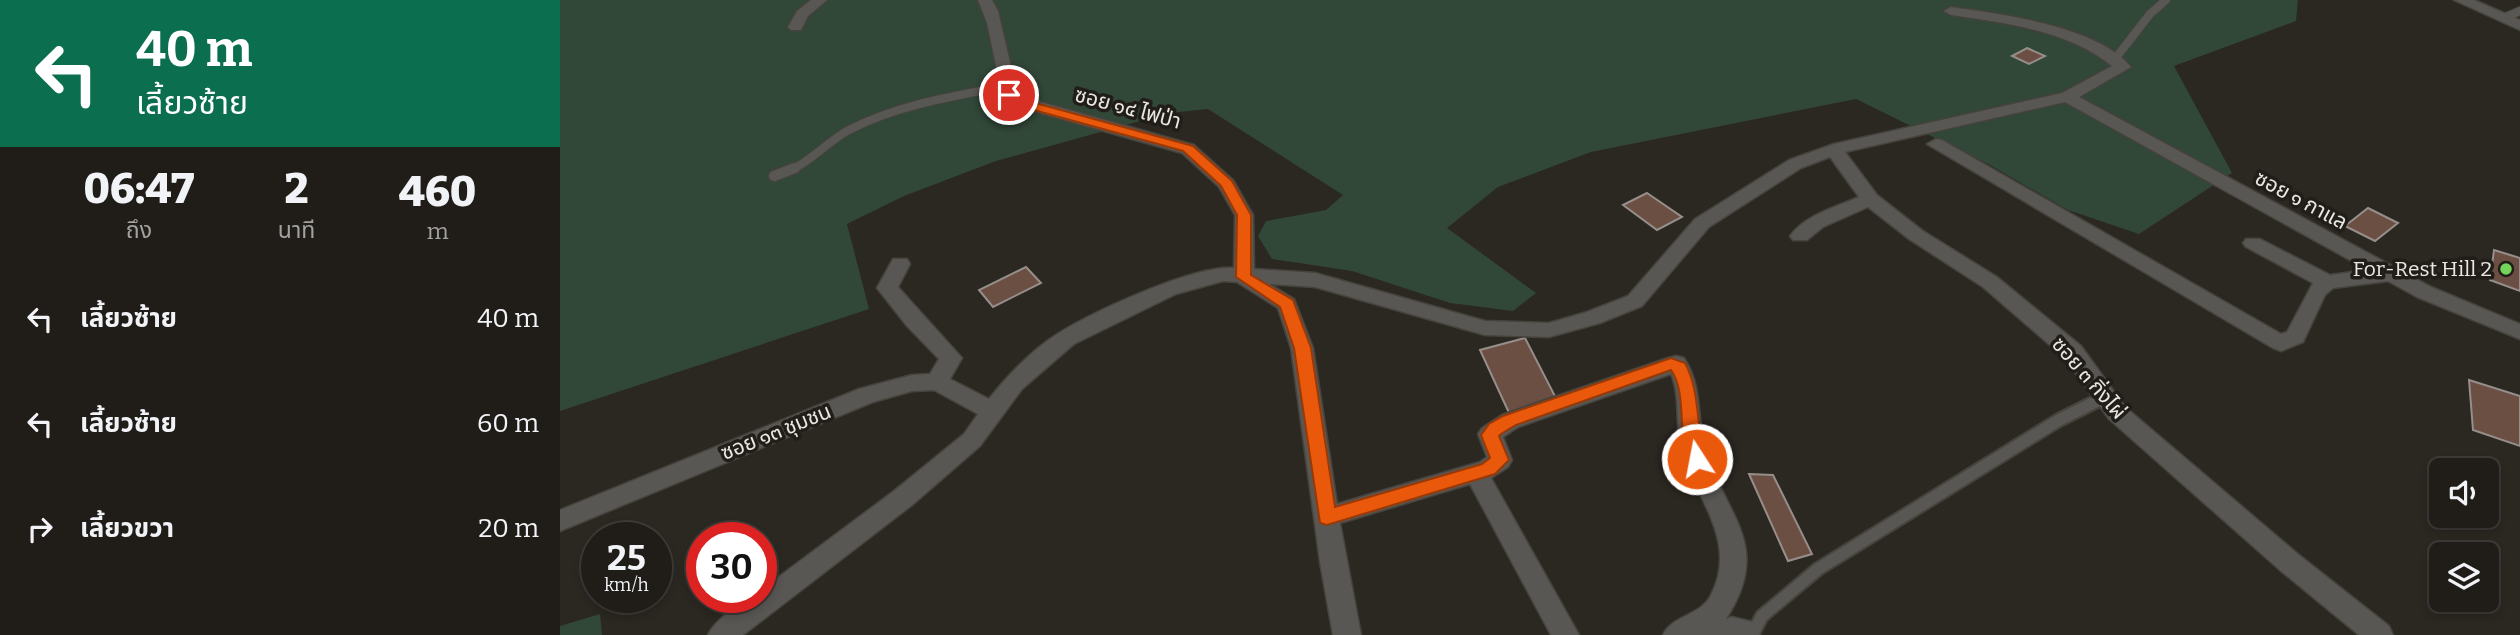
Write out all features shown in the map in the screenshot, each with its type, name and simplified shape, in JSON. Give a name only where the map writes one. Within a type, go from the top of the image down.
[{"type":"street","points":[[796,27],[802,14],[820,0]]},
{"type":"street","points":[[985,0],[1000,38],[1000,64],[1006,86]]},
{"type":"street","points":[[2461,0],[2520,25]]},
{"type":"street","points":[[722,635],[972,440],[1014,383],[1066,339],[1169,289],[1223,274],[1315,280],[1485,328],[1549,330],[1593,318],[1635,301],[1702,223],[1795,164],[1834,149],[2067,97],[2123,67],[2115,59],[2095,48],[2012,19],[1951,11]]},
{"type":"street","name":"ซอย ๑๔ ไฟป่า","points":[[1006,86],[1009,95],[1035,106],[1188,149],[1227,184],[1244,215],[1244,277]]},
{"type":"street","name":"ซอย ๑ กาแล","points":[[2067,97],[2424,292],[2520,332]]},
{"type":"street","points":[[1936,144],[2052,213],[2192,289],[2257,333],[2281,343],[2295,337],[2317,291],[2327,282],[2390,274]]},
{"type":"street","name":"ซอย ๓ กิ่งไผ่","points":[[1834,149],[1870,199],[1916,235],[1990,282],[2073,352],[2117,412],[2379,635]]},
{"type":"street","points":[[1800,236],[1816,223],[1870,199]]},
{"type":"street","points":[[2253,243],[2327,282]]},
{"type":"street","points":[[900,264],[887,288],[914,321],[951,358],[937,382],[992,411]]},
{"type":"street","points":[[1244,277],[1287,304],[1303,348],[1347,635]]},
{"type":"street","points":[[1327,517],[1496,465],[1500,460],[1490,435],[1510,421],[1671,364],[1678,365],[1686,382],[1692,445],[1701,472],[1722,511],[1733,541],[1736,565],[1720,605],[1711,617],[1677,635]]},
{"type":"street","name":"ซอย ๑๓ ชุมชน","points":[[560,521],[867,395],[912,383],[937,382]]},
{"type":"street","points":[[1476,473],[1565,635]]},
{"type":"street","points":[[1719,635],[1732,629],[1743,631],[1746,635]]},
{"type":"lane","points":[[2115,59],[2150,14],[2166,0]]},
{"type":"lane","points":[[2504,18],[2520,11]]},
{"type":"lane","points":[[774,176],[802,167],[842,135],[876,119],[943,99],[1006,86]]},
{"type":"lane","points":[[1752,635],[1762,616],[1818,569],[2059,420],[2105,397]]},
{"type":"green space","points":[[560,0],[2298,0],[2296,21],[2174,66],[2232,173],[2139,234],[2068,210],[1990,165],[1856,99],[1591,152],[1498,187],[1447,228],[1536,293],[1513,311],[1450,303],[1352,271],[1272,259],[1258,236],[1266,221],[1326,210],[1343,195],[1208,109],[1169,113],[996,161],[904,196],[847,224],[869,309],[560,411]]},
{"type":"green space","points":[[600,614],[602,635],[560,635],[560,626]]},
{"type":"building","points":[[2027,48],[2045,56],[2029,64],[2012,56]]},
{"type":"building","points":[[1647,193],[1682,217],[1657,230],[1623,205]]},
{"type":"building","points":[[2368,208],[2398,223],[2375,241],[2345,226]]},
{"type":"building","name":"For-Rest Hill 2","points":[[2494,250],[2520,258],[2520,291],[2490,280]]},
{"type":"building","points":[[1026,267],[1041,283],[993,307],[979,290]]},
{"type":"building","points":[[1525,338],[1558,402],[1510,415],[1480,350]]},
{"type":"building","points":[[2469,380],[2520,396],[2520,446],[2473,430]]},
{"type":"building","points":[[1749,474],[1773,475],[1812,554],[1788,561]]},
{"type":"place","name":"For-Rest Hill 2","points":[[2506,269]]},
{"type":"route","points":[[1009,95],[1035,106],[1188,149],[1227,184],[1244,215],[1244,277],[1287,304],[1303,348],[1327,517],[1488,469],[1500,460],[1490,435],[1495,429],[1510,421],[1671,364],[1679,367],[1686,382],[1692,445],[1697,459]]}]
